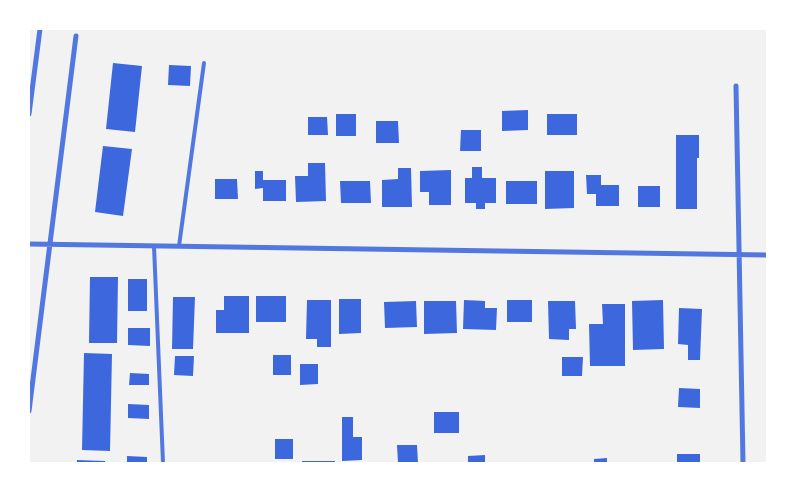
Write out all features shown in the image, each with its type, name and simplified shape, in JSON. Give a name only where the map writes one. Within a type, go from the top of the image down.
[{"type":"street","points":[[29,114],[40,29]]},
{"type":"street","points":[[29,411],[76,36]]},
{"type":"street","points":[[736,86],[743,463]]},
{"type":"street","points":[[29,244],[740,254],[767,256]]},
{"type":"lane","points":[[179,246],[204,63]]},
{"type":"lane","points":[[154,246],[162,463]]},
{"type":"building","points":[[113,63],[142,66],[135,132],[106,129]]},
{"type":"building","points":[[169,65],[191,66],[190,86],[168,85]]},
{"type":"building","points":[[528,110],[528,130],[502,131],[502,111]]},
{"type":"building","points":[[336,114],[356,114],[356,136],[336,136]]},
{"type":"building","points":[[547,114],[577,114],[577,135],[547,135]]},
{"type":"building","points":[[308,117],[327,117],[328,135],[308,135]]},
{"type":"building","points":[[376,121],[398,121],[399,143],[376,143]]},
{"type":"building","points":[[461,130],[481,130],[481,151],[460,151]]},
{"type":"building","points":[[676,135],[699,135],[697,209],[676,209]]},
{"type":"building","points":[[103,146],[132,149],[123,216],[95,212]]},
{"type":"building","points":[[308,163],[325,163],[326,201],[296,202],[295,176],[308,176]]},
{"type":"building","points":[[472,167],[482,167],[482,178],[496,178],[496,203],[485,203],[485,209],[476,209],[476,203],[465,203],[465,178],[472,178]]},
{"type":"building","points":[[398,168],[411,168],[412,207],[382,207],[382,180],[398,179]]},
{"type":"building","points":[[451,170],[451,205],[429,205],[429,192],[420,192],[420,171]]},
{"type":"building","points":[[255,171],[263,171],[263,180],[286,180],[286,201],[263,201],[263,188],[255,189]]},
{"type":"building","points":[[545,171],[574,171],[574,208],[545,209]]},
{"type":"building","points":[[586,175],[601,175],[601,185],[619,185],[619,206],[596,206],[596,194],[587,194]]},
{"type":"building","points":[[215,179],[237,179],[238,199],[215,199]]},
{"type":"building","points":[[340,181],[370,181],[371,203],[341,203]]},
{"type":"building","points":[[506,181],[537,181],[537,204],[506,204]]},
{"type":"building","points":[[638,186],[660,186],[660,207],[638,207]]},
{"type":"building","points":[[90,277],[118,277],[117,343],[89,343]]},
{"type":"building","points":[[128,279],[147,279],[147,311],[128,311]]},
{"type":"building","points":[[224,296],[249,296],[249,333],[216,333],[216,310],[224,310]]},
{"type":"building","points":[[256,296],[286,296],[286,322],[256,322]]},
{"type":"building","points":[[173,297],[195,297],[193,349],[172,349]]},
{"type":"building","points":[[339,299],[361,299],[361,333],[339,334]]},
{"type":"building","points":[[307,300],[331,300],[331,347],[317,347],[317,339],[306,339]]},
{"type":"building","points":[[464,300],[485,301],[485,308],[497,308],[496,330],[463,329]]},
{"type":"building","points":[[507,300],[532,300],[532,322],[507,322]]},
{"type":"building","points":[[663,300],[664,349],[633,350],[632,301]]},
{"type":"building","points":[[416,301],[417,327],[385,328],[384,302]]},
{"type":"building","points":[[424,301],[456,301],[457,333],[424,334]]},
{"type":"building","points":[[548,301],[575,301],[576,329],[569,329],[569,340],[549,339]]},
{"type":"building","points":[[602,304],[625,304],[625,366],[590,366],[589,324],[603,324]]},
{"type":"building","points":[[679,308],[702,309],[700,360],[688,360],[688,345],[678,344]]},
{"type":"building","points":[[128,328],[150,328],[150,346],[128,345]]},
{"type":"building","points":[[84,353],[112,354],[110,451],[82,450]]},
{"type":"building","points":[[273,355],[291,355],[291,375],[273,375]]},
{"type":"building","points":[[175,356],[194,356],[193,376],[174,375]]},
{"type":"building","points":[[562,357],[583,357],[582,376],[562,376]]},
{"type":"building","points":[[300,364],[318,364],[318,384],[300,385]]},
{"type":"building","points":[[130,373],[149,374],[149,385],[129,385]]},
{"type":"building","points":[[679,388],[700,389],[700,408],[678,407]]},
{"type":"building","points":[[128,404],[149,405],[149,419],[128,418]]},
{"type":"building","points":[[434,412],[459,412],[459,433],[434,433]]},
{"type":"building","points":[[342,417],[353,417],[353,437],[362,437],[362,460],[342,461]]},
{"type":"building","points":[[275,439],[293,439],[293,459],[275,459]]},
{"type":"building","points":[[397,445],[417,445],[418,463],[398,463]]},
{"type":"building","points":[[677,454],[700,454],[700,463],[677,463]]},
{"type":"building","points":[[485,455],[485,463],[468,463],[468,456]]},
{"type":"building","points":[[127,456],[147,457],[147,463],[127,463]]},
{"type":"building","points":[[607,458],[607,463],[594,463],[594,459]]},
{"type":"building","points":[[77,460],[105,461],[105,463],[77,463]]},
{"type":"building","points":[[302,461],[335,461],[335,463],[302,463]]}]
